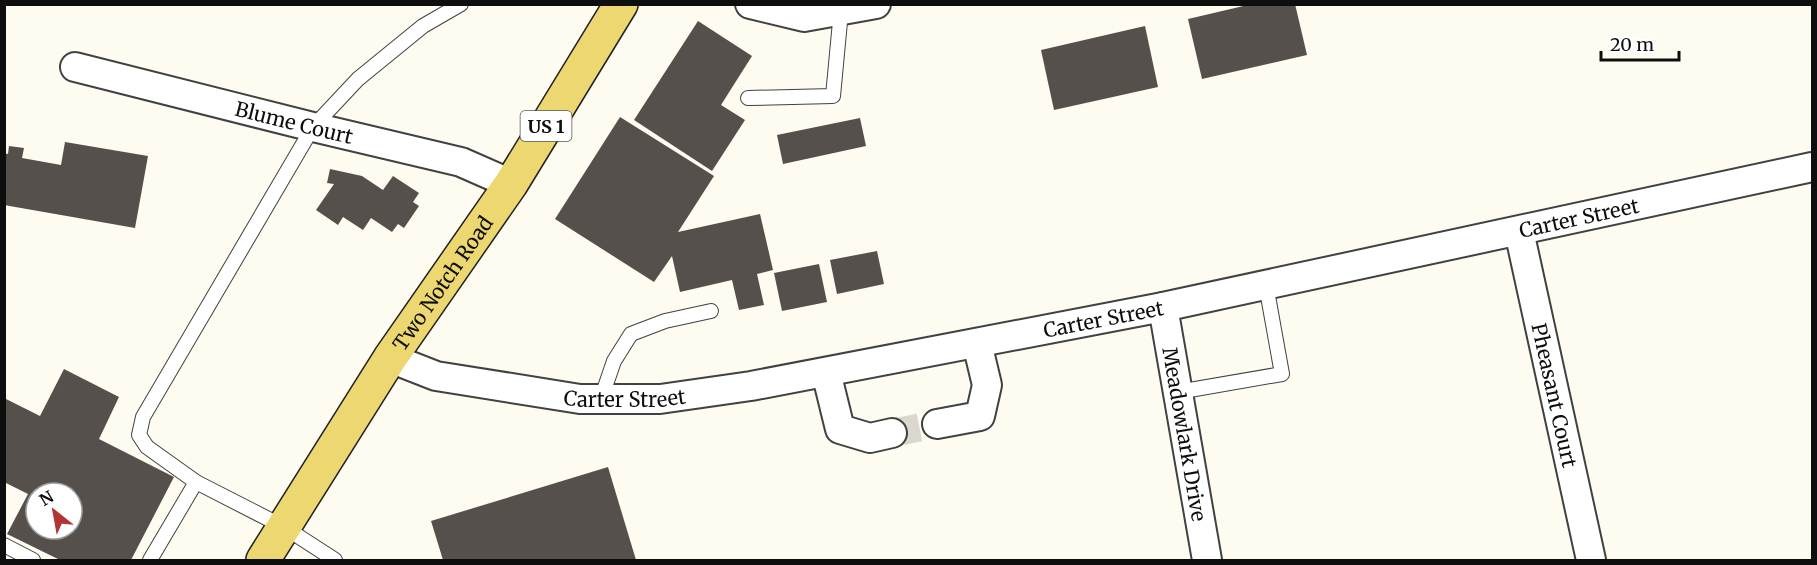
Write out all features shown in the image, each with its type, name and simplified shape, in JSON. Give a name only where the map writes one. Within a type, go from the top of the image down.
[{"type":"main road","name":"Two Notch Road","points":[[263,561],[390,358],[511,184],[621,4]]},
{"type":"street","points":[[750,4],[804,17],[876,4]]},
{"type":"street","name":"Blume Court","points":[[75,67],[313,128],[461,162],[511,184]]},
{"type":"street","name":"Carter Street","points":[[390,358],[436,376],[580,399],[660,399],[751,386],[1163,308],[1812,167]]},
{"type":"street","name":"Pheasant Court","points":[[1519,231],[1591,561]]},
{"type":"street","name":"Meadowlark Drive","points":[[1163,308],[1208,561]]},
{"type":"street","points":[[937,424],[980,416],[987,385],[977,343]]},
{"type":"street","points":[[826,372],[840,429],[870,438],[892,434]]},
{"type":"lane","points":[[334,561],[284,527],[196,482],[147,447],[138,435],[143,417],[313,128],[358,79],[423,26],[461,4]]},
{"type":"lane","points":[[748,98],[833,96],[841,11]]},
{"type":"lane","points":[[1178,392],[1282,374],[1266,285]]},
{"type":"lane","points":[[601,399],[614,362],[631,334],[665,321],[711,311]]},
{"type":"lane","points":[[150,561],[196,482]]},
{"type":"lane","points":[[4,545],[33,561]]},
{"type":"building","points":[[1252,4],[1295,4],[1307,55],[1202,79],[1188,19]]},
{"type":"building","points":[[698,21],[752,56],[721,105],[745,120],[712,171],[634,120]]},
{"type":"building","points":[[1145,26],[1158,87],[1054,110],[1041,50]]},
{"type":"building","points":[[620,117],[714,176],[678,232],[760,214],[773,270],[757,274],[764,305],[739,310],[732,280],[680,292],[672,256],[654,282],[555,219]]},
{"type":"building","points":[[860,118],[866,146],[783,164],[777,135]]},
{"type":"building","points":[[65,142],[148,156],[135,228],[4,205],[4,153],[8,154],[9,146],[24,148],[22,158],[61,165]]},
{"type":"building","points":[[330,169],[362,176],[383,190],[393,176],[419,193],[413,202],[419,206],[404,228],[398,224],[392,232],[371,218],[363,230],[343,217],[338,225],[316,210],[334,184],[327,183]]},
{"type":"building","points":[[877,251],[884,284],[837,294],[830,260]]},
{"type":"building","points":[[819,264],[827,302],[782,311],[774,273]]},
{"type":"building","points":[[64,369],[119,397],[99,439],[174,477],[131,560],[60,560],[7,534],[24,502],[24,541],[84,541],[84,481],[24,481],[24,492],[4,482],[4,398],[40,416]]},
{"type":"building","points":[[608,467],[636,560],[443,560],[431,521]]},
{"type":"tunnel","points":[[892,433],[937,424]]}]
